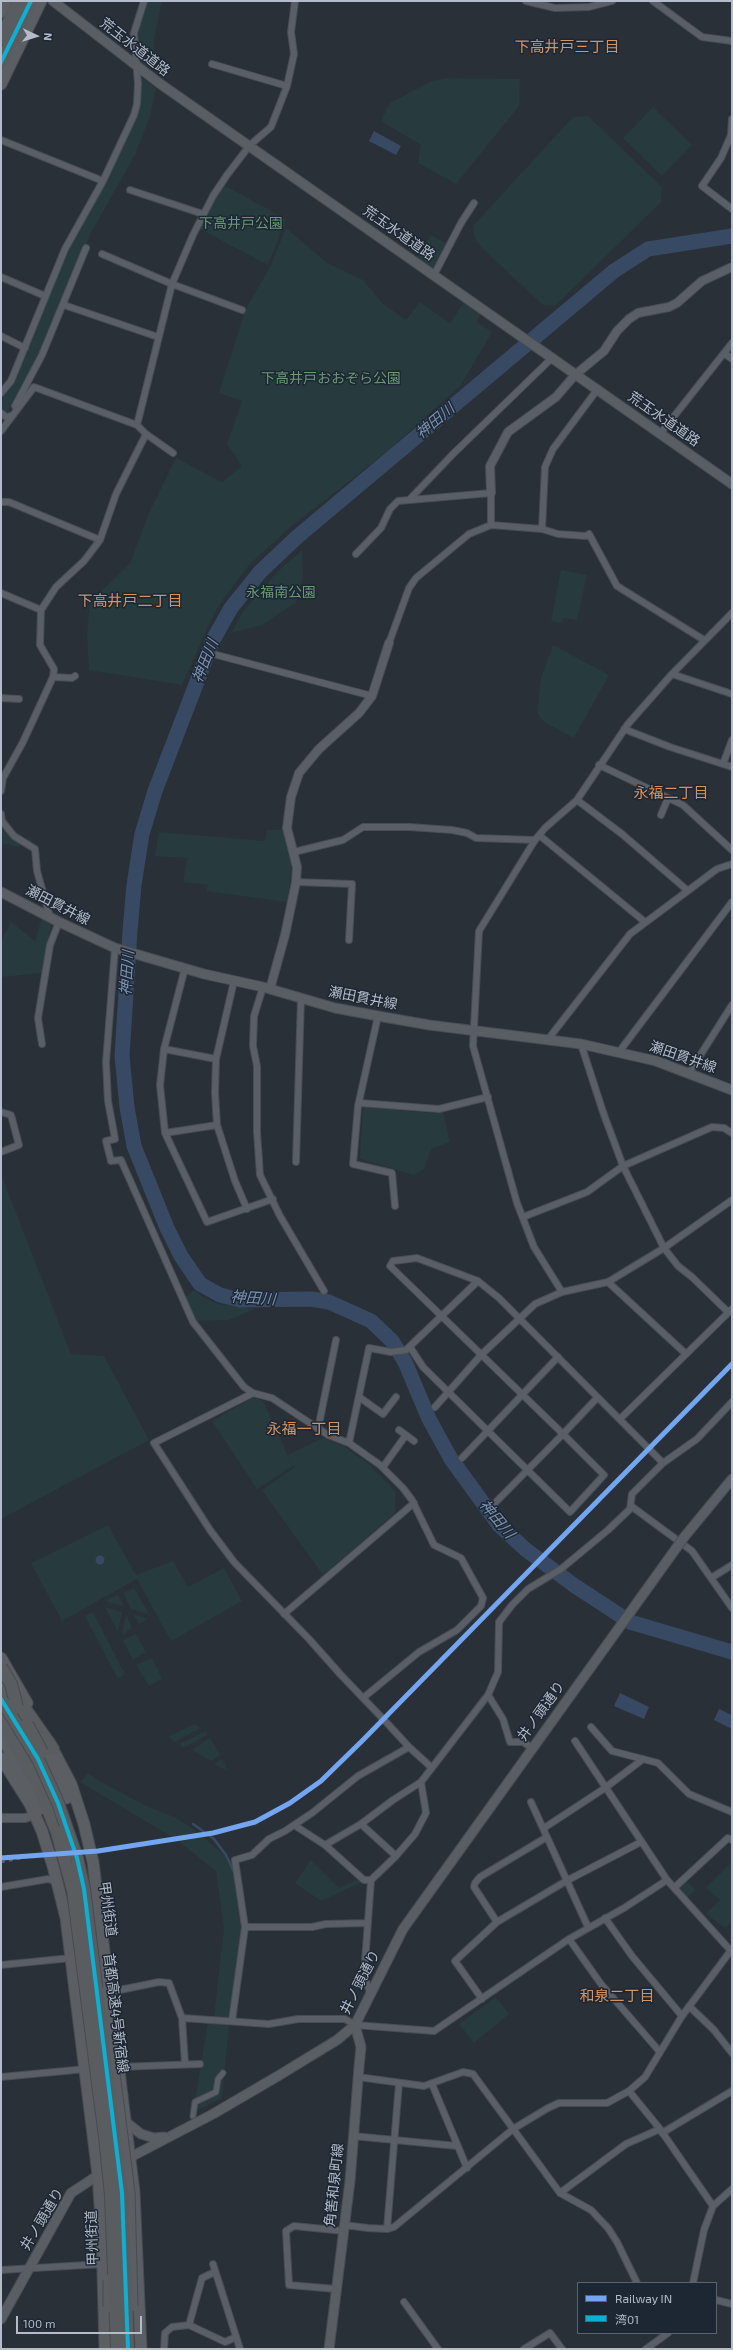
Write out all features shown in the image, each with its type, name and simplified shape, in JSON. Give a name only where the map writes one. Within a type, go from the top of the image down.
[{"type":"highway","points":[[1,12],[6,1]]},
{"type":"highway","points":[[1,38],[19,1]]},
{"type":"highway","points":[[1,62],[31,1]]},
{"type":"highway","points":[[1,84],[41,1]]},
{"type":"highway","points":[[1,1658],[53,1749],[71,1784],[84,1824],[86,1846]]},
{"type":"highway","points":[[1,1667],[11,1684],[17,1707]]},
{"type":"highway","points":[[1,1674],[53,1749]]},
{"type":"highway","points":[[1,1680],[44,1755],[65,1805],[78,1849],[84,1889]]},
{"type":"highway","points":[[1,1685],[46,1754],[64,1787],[86,1846]]},
{"type":"highway","name":"首都高速4号新宿線","points":[[1,1699],[38,1760],[58,1803],[77,1858],[84,1889],[122,2193],[128,2349]]},
{"type":"highway","name":"首都高速4号新宿線","points":[[1,1720],[27,1765],[48,1807],[66,1860],[78,1922],[111,2195],[117,2349]]},
{"type":"highway","points":[[1,1731],[48,1807]]},
{"type":"highway","name":"甲州街道","points":[[1,1736],[37,1801],[71,1917],[106,2195],[111,2349]]},
{"type":"highway","points":[[1,1758],[35,1815],[52,1849]]},
{"type":"highway","name":"甲州街道","points":[[86,1846],[90,1862],[107,1992],[129,2192],[132,2306],[135,2349]]},
{"type":"highway","points":[[56,1865],[57,1882],[66,1918],[72,1958],[98,2175],[103,2264],[105,2349]]},
{"type":"highway","points":[[107,1992],[119,2066],[130,2157],[136,2231],[141,2349]]},
{"type":"main road","name":"荒玉水道道路","points":[[54,1],[159,83],[525,338],[575,375],[730,480]]},
{"type":"main road","name":"瀬田貫井線","points":[[1,892],[59,922],[120,949],[185,968],[267,988],[335,1008],[472,1030],[549,1038],[619,1052],[656,1061],[689,1072],[732,1090]]},
{"type":"main road","name":"井ノ頭通り","points":[[1,2319],[71,2193],[98,2175],[318,2052],[337,2040],[355,2025],[370,1992],[403,1929],[629,1612],[685,1536],[732,1479]]},
{"type":"main road","name":"角筈和泉町線","points":[[329,2349],[344,2228],[361,2047],[355,2025]]},
{"type":"main road","points":[[126,2122],[141,2134],[154,2138],[161,2138],[179,2131]]},
{"type":"street","points":[[1,393],[11,381],[44,296],[65,249],[103,181],[136,109],[138,66],[134,33],[144,1]]},
{"type":"street","points":[[137,425],[172,284],[203,214],[213,196],[250,145],[271,127],[287,86],[294,54],[291,32],[294,1]]},
{"type":"street","points":[[526,1],[555,8],[589,7],[612,1]]},
{"type":"street","points":[[653,1],[702,37],[732,41]]},
{"type":"street","points":[[212,64],[287,86]]},
{"type":"street","points":[[732,119],[732,135],[721,158],[702,186],[732,209]]},
{"type":"street","points":[[1,140],[103,181]]},
{"type":"street","points":[[130,190],[203,214]]},
{"type":"street","points":[[434,275],[461,223],[474,203]]},
{"type":"street","points":[[9,419],[42,355],[86,248]]},
{"type":"street","points":[[102,254],[172,284],[242,310]]},
{"type":"street","points":[[490,525],[490,466],[508,432],[556,397],[575,375],[604,351],[617,331],[638,313],[669,307],[677,303],[702,281],[732,268]]},
{"type":"street","points":[[1,277],[44,296]]},
{"type":"street","points":[[64,304],[158,337]]},
{"type":"street","points":[[1,336],[25,348]]},
{"type":"street","points":[[660,434],[732,343]]},
{"type":"street","points":[[724,353],[732,359]]},
{"type":"street","points":[[410,499],[453,454],[552,358]]},
{"type":"street","points":[[1,430],[34,387],[137,425],[146,434],[173,453]]},
{"type":"street","points":[[542,529],[545,467],[553,449],[597,390]]},
{"type":"street","points":[[1,413],[9,419]]},
{"type":"street","points":[[1,791],[3,778],[23,742],[53,677],[54,669],[40,644],[41,610],[56,587],[88,556],[100,540],[121,483],[146,434]]},
{"type":"street","points":[[356,554],[381,528],[390,509],[398,501],[491,493]]},
{"type":"street","points":[[1,502],[9,502],[100,540]]},
{"type":"street","points":[[324,1291],[280,1216],[260,1174],[258,1159],[257,1066],[253,1046],[254,1016],[267,988],[285,935],[296,882],[297,867],[287,828],[288,816],[299,772],[318,749],[359,713],[372,696],[409,588],[416,578],[469,534],[490,525],[542,529],[558,534],[586,536],[590,534],[617,586],[704,640]]},
{"type":"street","points":[[1,593],[41,610]]},
{"type":"street","points":[[562,1292],[516,1203],[473,1046],[472,1030],[479,931],[534,840],[577,800],[624,729],[672,674],[732,613]]},
{"type":"street","points":[[217,656],[372,696]]},
{"type":"street","points":[[672,674],[732,694]]},
{"type":"street","points":[[53,677],[72,678],[74,676]]},
{"type":"street","points":[[1,698],[19,699]]},
{"type":"street","points":[[624,729],[732,767]]},
{"type":"street","points":[[723,764],[732,740]]},
{"type":"street","points":[[599,765],[683,805],[732,850]]},
{"type":"street","points":[[660,814],[668,798]]},
{"type":"street","points":[[577,800],[622,834],[687,890]]},
{"type":"street","points":[[1,814],[2,821],[14,836],[35,849],[37,870],[50,917]]},
{"type":"street","points":[[294,852],[344,840],[363,827],[409,827],[452,830],[467,833],[476,838],[534,840]]},
{"type":"street","points":[[539,835],[645,922]]},
{"type":"street","points":[[549,1038],[630,934],[687,890],[718,869],[732,864]]},
{"type":"street","points":[[296,882],[352,884],[350,940]]},
{"type":"street","points":[[619,1052],[732,902]]},
{"type":"street","points":[[42,1044],[38,1018],[50,945],[59,922]]},
{"type":"street","points":[[120,949],[106,1062],[108,1101],[115,1139],[106,1141],[111,1161],[121,1160],[193,1322],[244,1387],[253,1393],[272,1398],[328,1435],[349,1443],[383,1467],[404,1488],[414,1503],[434,1545],[461,1558],[483,1598],[481,1606],[457,1630],[419,1652],[363,1698]]},
{"type":"street","points":[[185,968],[164,1049],[160,1085],[165,1133],[207,1222],[273,1199]]},
{"type":"street","points":[[234,981],[216,1060],[215,1093],[217,1125],[247,1209]]},
{"type":"street","points":[[296,1162],[301,998]]},
{"type":"street","points":[[689,1072],[732,1005]]},
{"type":"street","points":[[378,1016],[360,1103],[353,1164],[392,1173],[395,1206]]},
{"type":"street","points":[[581,1044],[603,1112],[623,1166],[664,1248],[678,1266],[730,1311],[620,1419]]},
{"type":"street","points":[[164,1049],[216,1060]]},
{"type":"street","points":[[360,1103],[439,1108],[488,1097]]},
{"type":"street","points":[[1,1112],[11,1115],[19,1145],[1,1152]]},
{"type":"street","points":[[165,1133],[217,1125]]},
{"type":"street","points":[[522,1217],[587,1192],[623,1166],[712,1128],[724,1128],[732,1133]]},
{"type":"street","points":[[435,1407],[481,1355],[517,1318],[535,1304],[562,1292],[608,1282],[664,1248],[732,1200]]},
{"type":"street","points":[[408,1349],[423,1367],[570,1512],[604,1475],[390,1266],[393,1261],[417,1258],[454,1274],[478,1281],[499,1298],[517,1318],[558,1357],[663,1463]]},
{"type":"street","points":[[349,1443],[369,1348],[393,1352],[408,1349],[478,1281]]},
{"type":"street","points":[[608,1282],[686,1354]]},
{"type":"street","points":[[318,1429],[336,1340]]},
{"type":"street","points":[[462,1458],[558,1357]]},
{"type":"street","points":[[253,1393],[154,1443],[220,1544],[409,1747],[431,1768]]},
{"type":"street","points":[[359,1396],[383,1414],[396,1397]]},
{"type":"street","points":[[494,1505],[597,1398]]},
{"type":"street","points":[[325,1845],[361,1824],[393,1800],[421,1782],[488,1695],[498,1672],[499,1622],[512,1605],[528,1589],[561,1569],[608,1530],[631,1506],[632,1494],[663,1463],[698,1439],[732,1402]]},
{"type":"street","points":[[399,1430],[414,1441]]},
{"type":"street","points":[[383,1467],[406,1435]]},
{"type":"street","points":[[284,1614],[414,1503]]},
{"type":"street","points":[[631,1506],[692,1551],[732,1608]]},
{"type":"street","points":[[711,1578],[732,1565]]},
{"type":"street","points":[[488,1695],[503,1719],[510,1742],[523,1742],[532,1748]]},
{"type":"street","points":[[591,1727],[612,1751],[658,1763],[689,1794],[732,1812]]},
{"type":"street","points":[[336,2289],[289,2285],[286,2231],[294,2226],[387,2229],[394,2227],[513,2129],[559,2103],[607,2103],[629,2091],[645,2076],[682,2016],[731,1951],[667,1880],[575,1741]]},
{"type":"street","points":[[232,2021],[245,1927],[235,1860],[252,1855],[269,1839],[294,1826],[358,1776],[409,1747]]},
{"type":"street","points":[[544,1828],[605,1788],[643,1759]]},
{"type":"street","points":[[370,1992],[364,1976],[371,1880],[396,1856],[415,1834],[426,1813],[421,1782]]},
{"type":"street","points":[[531,1802],[568,1880],[588,1927]]},
{"type":"street","points":[[1,1818],[21,1818],[35,1815]]},
{"type":"street","points":[[361,1824],[396,1856]]},
{"type":"street","points":[[294,1826],[325,1845],[364,1880],[371,1880]]},
{"type":"street","points":[[497,1922],[474,1887],[475,1883],[480,1877],[547,1837]]},
{"type":"street","points":[[674,1888],[728,1838],[732,1840]]},
{"type":"street","points":[[482,2000],[455,1961],[497,1922],[568,1880],[641,1842]]},
{"type":"street","points":[[1,1887],[48,1879],[57,1882]]},
{"type":"street","points":[[182,2018],[269,2024],[298,2019],[345,2019],[355,2025],[434,2030],[482,2000],[569,1939],[667,1880]]},
{"type":"street","points":[[605,1918],[632,1956],[682,2016]]},
{"type":"street","points":[[245,1927],[312,1927],[326,1924],[368,1923]]},
{"type":"street","points":[[569,1939],[588,1968],[660,2052]]},
{"type":"street","points":[[1,1965],[72,1958]]},
{"type":"street","points":[[107,1992],[165,1981],[169,1983],[173,1990],[182,2018],[185,2064]]},
{"type":"street","points":[[689,2006],[714,2030],[732,2053]]},
{"type":"street","points":[[119,2066],[200,2064]]},
{"type":"street","points":[[1,2076],[86,2069]]},
{"type":"street","points":[[193,2116],[195,2102],[216,2092],[218,2079],[223,2072]]},
{"type":"street","points":[[358,2077],[424,2086],[463,2072],[473,2074],[560,2193],[591,2210],[602,2221],[617,2242],[637,2282]]},
{"type":"street","points":[[387,2229],[399,2083]]},
{"type":"street","points":[[432,2084],[467,2168]]},
{"type":"street","points":[[629,2091],[661,2130],[713,2206]]},
{"type":"street","points":[[560,2193],[626,2144],[661,2130],[732,2091]]},
{"type":"street","points":[[353,2136],[457,2146]]},
{"type":"street","points":[[693,2282],[701,2242],[713,2206],[732,2188]]},
{"type":"street","points":[[1,2270],[103,2264]]},
{"type":"street","points":[[213,2264],[240,2349]]},
{"type":"street","points":[[189,2325],[202,2278],[216,2272]]},
{"type":"street","points":[[717,2300],[732,2304]]},
{"type":"street","points":[[404,2302],[438,2349]]},
{"type":"street","points":[[164,2349],[165,2333],[172,2328],[189,2325],[225,2342],[236,2338]]},
{"type":"street","points":[[524,2349],[550,2332],[562,2349]]},
{"type":"street","points":[[646,2349],[666,2334]]},
{"type":"green space","points":[[146,1],[162,1],[154,39],[154,55],[146,55],[146,67],[139,60],[137,34]]},
{"type":"green space","points":[[141,77],[156,88],[150,117],[135,155],[91,233],[46,345],[21,392],[6,413],[1,409],[1,398],[12,384],[28,350],[54,279],[84,217],[103,187],[134,122],[139,104]]},
{"type":"green space","points":[[448,78],[520,79],[519,106],[456,184],[418,163],[421,145],[381,121],[390,103],[432,81]]},
{"type":"green space","points":[[653,107],[692,145],[662,176],[623,138]]},
{"type":"green space","points":[[588,116],[662,187],[661,202],[555,306],[543,305],[482,248],[474,237],[473,226],[573,117]]},
{"type":"green space","name":"下高井戸公園","points":[[222,184],[286,219],[268,265],[196,227]]},
{"type":"green space","name":"下高井戸おおぞら公園","points":[[286,228],[327,263],[363,280],[382,303],[406,320],[420,302],[450,323],[465,301],[481,313],[477,322],[492,332],[461,385],[389,450],[288,529],[249,565],[221,602],[210,622],[182,685],[89,670],[87,635],[90,602],[130,563],[150,511],[176,458],[222,482],[242,466],[227,444],[242,401],[219,393],[245,311],[270,267]]},
{"type":"green space","points":[[431,235],[447,244],[433,271],[416,259]]},
{"type":"green space","name":"永福南公園","points":[[302,550],[303,578],[295,603],[262,625],[231,633],[244,610],[278,571]]},
{"type":"green space","points":[[561,570],[587,575],[577,620],[564,618],[562,623],[551,621]]},
{"type":"green space","points":[[553,645],[609,675],[574,738],[544,722],[537,713],[541,678]]},
{"type":"green space","points":[[1,823],[21,844],[19,847],[1,843]]},
{"type":"green space","points":[[267,830],[282,830],[289,849],[292,866],[287,902],[206,891],[208,885],[183,882],[187,858],[155,856],[159,832],[265,841]]},
{"type":"green space","points":[[42,918],[51,924],[42,973],[1,977],[1,941],[11,922],[35,941]]},
{"type":"green space","points":[[363,1107],[432,1113],[443,1111],[450,1142],[431,1149],[424,1169],[414,1175],[364,1160],[360,1158]]},
{"type":"green space","points":[[1,1174],[71,1354],[104,1356],[149,1440],[1,1519]]},
{"type":"green space","points":[[194,1290],[203,1297],[218,1304],[255,1309],[229,1320],[195,1321],[185,1298]]},
{"type":"green space","points":[[254,1397],[263,1401],[288,1456],[291,1461],[288,1455],[323,1438],[345,1447],[366,1462],[395,1491],[395,1513],[323,1575],[262,1490],[295,1467],[294,1465],[257,1489],[212,1421]]},
{"type":"green space","points":[[108,1525],[136,1575],[173,1561],[188,1587],[224,1568],[242,1601],[171,1641],[137,1579],[62,1621],[31,1563]]},
{"type":"green space","points":[[134,1588],[149,1614],[131,1609],[123,1593]]},
{"type":"green space","points":[[118,1595],[124,1606],[104,1601]]},
{"type":"green space","points":[[105,1607],[122,1612],[118,1632]]},
{"type":"green space","points":[[93,1612],[125,1674],[118,1679],[85,1616]]},
{"type":"green space","points":[[126,1614],[132,1628],[122,1635]]},
{"type":"green space","points":[[133,1614],[148,1619],[139,1624]]},
{"type":"green space","points":[[136,1634],[146,1652],[133,1660],[123,1640]]},
{"type":"green space","points":[[152,1658],[162,1679],[149,1686],[136,1665]]},
{"type":"green space","points":[[194,1724],[201,1728],[175,1742],[168,1737]]},
{"type":"green space","points":[[206,1731],[207,1735],[184,1748],[179,1744]]},
{"type":"green space","points":[[210,1738],[220,1755],[211,1761],[192,1750]]},
{"type":"green space","points":[[222,1759],[228,1771],[214,1764]]},
{"type":"green space","points":[[88,1773],[99,1781],[147,1806],[176,1818],[194,1829],[232,1862],[242,1927],[229,2018],[214,2017],[224,1928],[216,1871],[177,1840],[80,1782]]},
{"type":"green space","points":[[311,1860],[339,1888],[357,1880],[362,1882],[321,1901],[295,1883]]},
{"type":"green space","points":[[732,1862],[732,1919],[726,1929],[706,1914],[720,1900],[706,1888]]},
{"type":"green space","points":[[686,1880],[695,1890],[686,1899],[677,1889]]},
{"type":"green space","points":[[496,1997],[509,2014],[474,2043],[459,2024]]},
{"type":"green space","points":[[208,2023],[229,2024],[222,2098],[191,2113],[196,2095]]},
{"type":"water","points":[[374,131],[401,146],[396,155],[369,141]]},
{"type":"water","points":[[100,1555],[105,1560],[100,1565],[95,1560]]},
{"type":"water","points":[[620,1693],[649,1707],[644,1719],[614,1706]]},
{"type":"water","points":[[719,1709],[732,1715],[732,1729],[714,1720]]},
{"type":"waterway","name":"神田川","points":[[732,236],[648,249],[614,271],[297,537],[260,572],[231,608],[213,640],[155,791],[142,834],[134,885],[122,1056],[127,1107],[134,1146],[167,1228],[181,1256],[200,1284],[220,1295],[240,1300],[311,1299],[329,1302],[371,1321],[392,1341],[405,1362],[429,1419],[451,1459],[499,1525],[525,1549],[575,1586],[630,1622],[732,1652]]},
{"type":"waterway","points":[[193,1824],[214,1839],[226,1855],[234,1872]]},
{"type":"railway","points":[[1,1862],[32,1856]]},
{"type":"rail line","name":"IN","points":[[1,1858],[98,1851],[213,1833],[255,1822],[290,1803],[321,1781],[362,1741],[732,1364]]},
{"type":"transit line","name":"湾01","points":[[1,62],[31,1]]},
{"type":"transit line","name":"湾01","points":[[1,1699],[38,1759],[58,1803],[77,1858],[84,1889],[122,2193],[128,2349]]},
{"type":"district","name":"下高井戸三丁目","points":[[567,47]]},
{"type":"district","name":"下高井戸二丁目","points":[[130,601]]},
{"type":"district","name":"永福二丁目","points":[[671,793]]},
{"type":"district","name":"永福一丁目","points":[[304,1429]]},
{"type":"district","name":"和泉二丁目","points":[[617,1996]]}]
